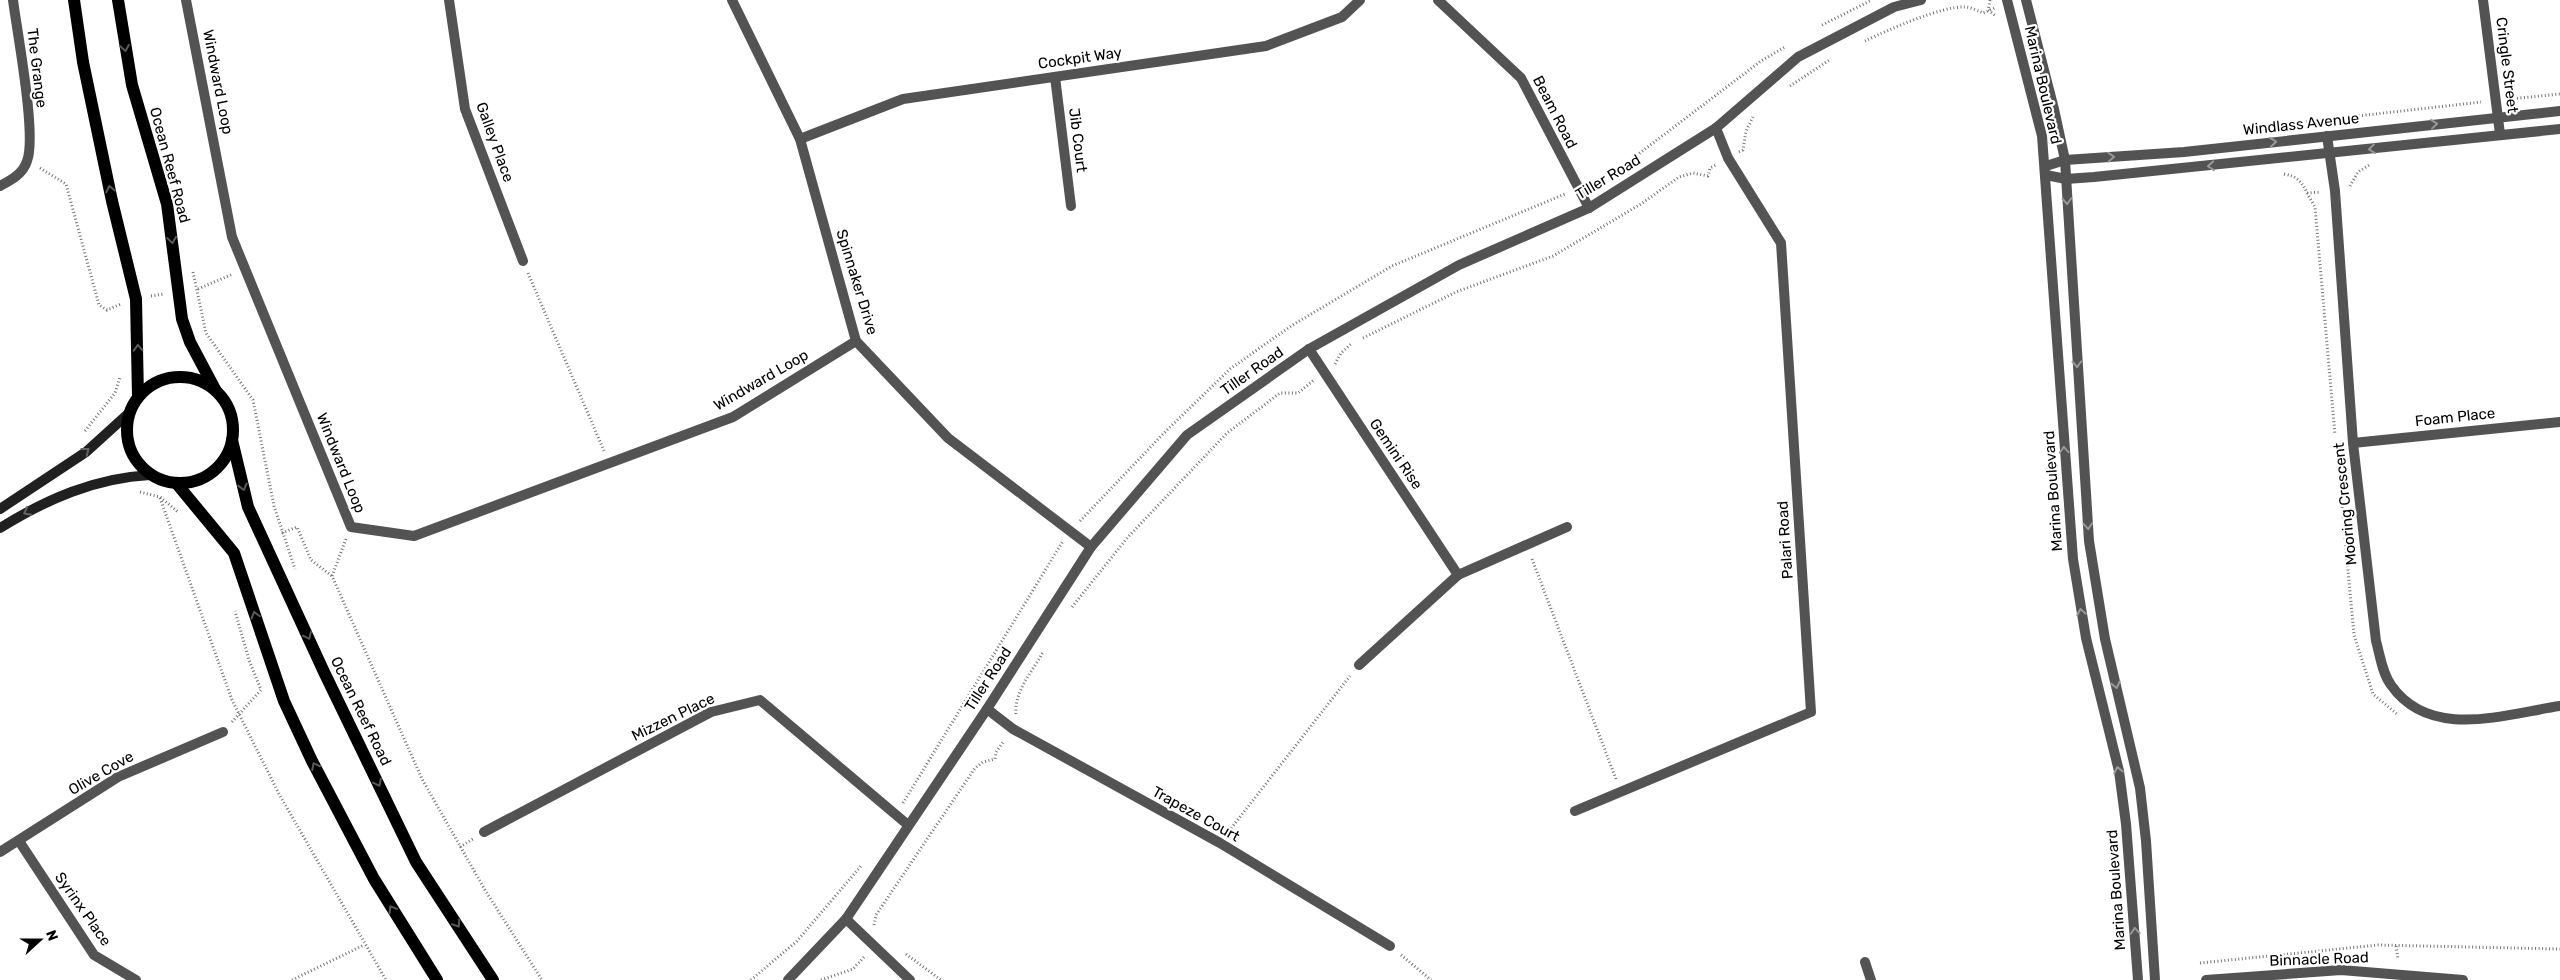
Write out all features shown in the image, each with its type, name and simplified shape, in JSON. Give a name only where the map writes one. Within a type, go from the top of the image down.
[{"type":"main road","points":[[74,0],[87,80],[112,202],[136,299],[138,397]]},
{"type":"main road","name":"Ocean Reef Road","points":[[118,0],[132,85],[167,204],[182,318],[190,342],[216,392]]},
{"type":"main road","points":[[0,508],[86,452],[129,413],[138,397],[151,385],[167,378],[185,377],[202,382],[216,392],[227,406],[232,422],[232,440],[227,454],[218,467],[206,476],[192,482],[177,484],[163,481],[150,474],[137,463],[129,447],[126,430],[129,413]]},
{"type":"main road","name":"Ocean Reef Road","points":[[232,440],[248,506],[416,862],[493,980]]},
{"type":"main road","points":[[0,528],[55,497],[99,482],[150,474]]},
{"type":"main road","points":[[177,484],[234,553],[284,701],[312,761],[374,879],[437,980]]},
{"type":"street","name":"The Grange","points":[[13,0],[29,127],[28,160]]},
{"type":"street","name":"Windward Loop","points":[[186,0],[232,237],[351,527],[414,536],[733,417],[856,341]]},
{"type":"street","name":"Galley Place","points":[[450,0],[465,109],[523,261]]},
{"type":"street","name":"Spinnaker Drive","points":[[732,0],[800,139],[856,341],[948,438],[1070,533],[1091,547]]},
{"type":"street","name":"Cockpit Way","points":[[800,139],[903,99],[1266,46],[1342,17],[1360,0]]},
{"type":"street","name":"Beam Road","points":[[1438,0],[1521,78],[1589,208]]},
{"type":"street","name":"Tiller Road","points":[[788,980],[846,919],[987,709],[1091,547],[1187,435],[1309,349],[1458,265],[1589,208],[1716,128],[1798,57],[1894,7],[1922,0]]},
{"type":"street","name":"Marina Boulevard","points":[[2007,0],[2042,136],[2046,170],[2073,559],[2086,638],[2119,772],[2126,824],[2138,980]]},
{"type":"street","name":"Marina Boulevard","points":[[2026,0],[2050,92],[2064,160],[2089,542],[2105,640],[2140,788],[2146,841],[2154,980]]},
{"type":"street","name":"Cringle Street","points":[[2483,0],[2500,134]]},
{"type":"street","name":"Jib Court","points":[[1055,77],[1071,206]]},
{"type":"street","name":"Windlass Avenue","points":[[2046,170],[2064,160],[2184,152],[2498,117],[2560,112]]},
{"type":"street","name":"Palari Road","points":[[1575,811],[1811,712],[1781,243],[1728,158],[1716,128]]},
{"type":"street","points":[[2046,170],[2066,178],[2330,154],[2500,134],[2560,129]]},
{"type":"street","name":"Mooring Crescent","points":[[2327,136],[2335,191],[2353,443],[2376,641],[2390,684],[2404,699],[2420,711],[2441,719],[2461,721],[2560,706]]},
{"type":"street","points":[[0,186],[17,176],[28,160]]},
{"type":"street","name":"Gemini Rise","points":[[1309,349],[1458,575]]},
{"type":"street","name":"Foam Place","points":[[2353,443],[2560,422]]},
{"type":"street","points":[[1359,665],[1458,575],[1567,527]]},
{"type":"street","name":"Mizzen Place","points":[[484,832],[711,712],[760,700],[895,816],[908,825]]},
{"type":"street","name":"Trapeze Court","points":[[987,709],[1013,729],[1220,844],[1390,946]]},
{"type":"street","name":"Olive Cove","points":[[0,852],[118,777],[222,732]]},
{"type":"street","name":"Syrinx Place","points":[[19,841],[94,955],[136,980]]},
{"type":"street","points":[[846,919],[910,980]]},
{"type":"street","points":[[1865,962],[1871,980]]},
{"type":"street","name":"Binnacle Road","points":[[2206,980],[2341,970],[2463,980]]},
{"type":"path","points":[[1819,27],[1872,0]]},
{"type":"path","points":[[1857,45],[1906,24],[1953,9],[1966,7],[1983,13],[1988,10]]},
{"type":"path","points":[[895,816],[1058,548],[1164,433],[1230,369],[1291,326],[1392,266],[1578,189],[1620,168],[1761,61],[1786,46]]},
{"type":"path","points":[[1787,87],[1836,56]]},
{"type":"path","points":[[1069,611],[1128,537],[1227,434],[1280,393],[1298,393],[1307,384],[1337,363],[1341,354],[1350,345],[1456,292],[1553,256],[1641,204],[1679,177],[1692,173],[1708,176],[1710,168],[1743,150],[1746,130],[1755,114]]},
{"type":"path","points":[[28,160],[66,184],[99,305],[107,310],[118,304],[119,313]]},
{"type":"path","points":[[523,261],[609,463]]},
{"type":"path","points":[[199,289],[206,333],[253,400],[274,506],[283,533]]},
{"type":"path","points":[[78,438],[115,393],[121,369]]},
{"type":"path","points":[[160,497],[225,682],[239,714],[279,794],[364,945],[386,980]]},
{"type":"path","points":[[297,527],[312,560],[332,576],[422,779],[485,890],[542,980]]},
{"type":"path","points":[[332,576],[351,527]]},
{"type":"path","points":[[1527,545],[1620,792]]},
{"type":"path","points":[[222,732],[261,690],[233,606]]},
{"type":"path","points":[[874,931],[876,915],[975,768],[983,762],[995,759],[996,752],[1017,724],[1015,705],[1020,691],[1048,644]]},
{"type":"path","points":[[1220,844],[1359,665]]},
{"type":"path","points":[[751,980],[797,941],[866,861]]},
{"type":"path","points":[[292,980],[364,945]]},
{"type":"path","points":[[2200,963],[2378,945],[2560,949]]},
{"type":"path","points":[[1390,946],[1431,980]]}]
